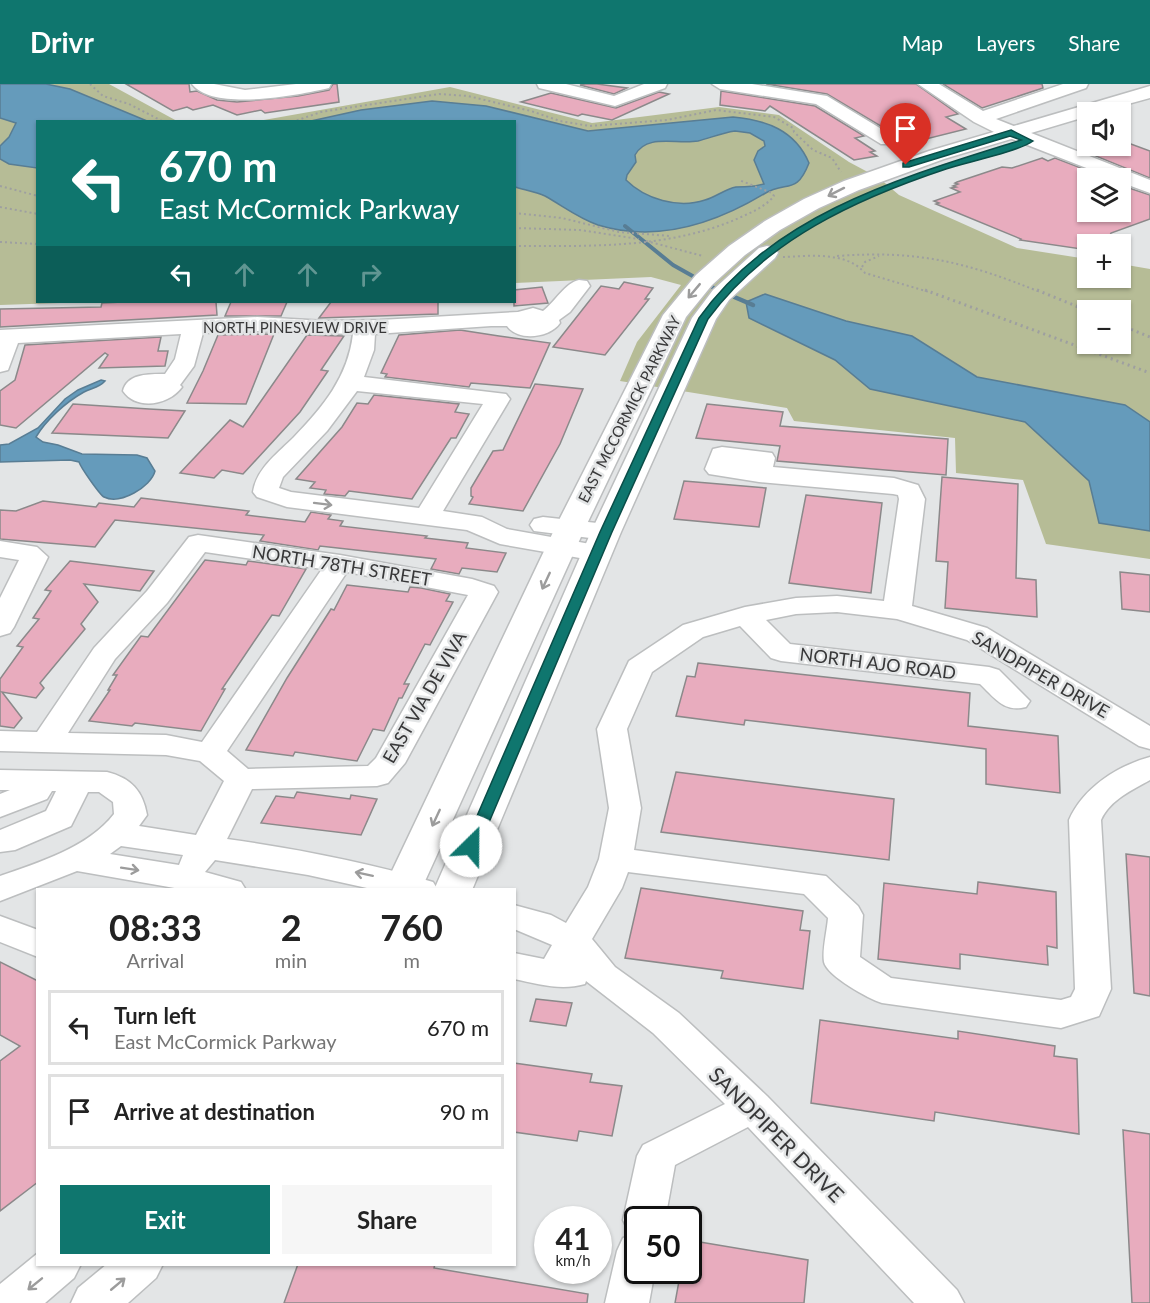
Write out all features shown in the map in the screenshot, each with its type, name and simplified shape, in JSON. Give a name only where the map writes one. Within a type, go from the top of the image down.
[{"type":"main road","name":"EAST MCCORMICK PARKWAY","points":[[454,888],[601,542],[704,318],[721,295],[766,253],[811,223],[872,193],[1020,137],[1150,92]]},
{"type":"main road","points":[[1131,108],[1150,103]]},
{"type":"main road","name":"EAST MCCORMICK PARKWAY","points":[[409,888],[565,538],[675,315],[693,291],[715,268],[782,219],[850,185],[923,159],[1077,124]]},
{"type":"main road","points":[[11,1303],[56,1266]]},
{"type":"main road","points":[[95,1303],[138,1266]]},
{"type":"street","points":[[200,84],[228,95],[259,95],[323,84]]},
{"type":"street","points":[[545,84],[615,100],[659,84]]},
{"type":"street","points":[[720,84],[822,100],[887,140]]},
{"type":"street","points":[[926,84],[944,93],[980,118],[1020,137],[1150,187]]},
{"type":"street","points":[[980,118],[1080,84]]},
{"type":"street","name":"NORTH PINESVIEW DRIVE","points":[[4,337],[257,324],[365,328],[491,319],[518,319],[520,327],[534,329],[547,326],[549,321],[547,318],[562,307],[579,286]]},
{"type":"street","points":[[167,382],[177,375],[189,348],[193,328]]},
{"type":"street","points":[[365,328],[363,351],[350,384],[319,424],[272,474],[266,492],[287,499],[473,523],[512,522],[565,538],[601,542]]},
{"type":"street","points":[[0,365],[4,337]]},
{"type":"street","points":[[350,384],[498,399],[427,517]]},
{"type":"street","points":[[759,474],[894,486],[909,490],[912,499],[897,611]]},
{"type":"street","name":"NORTH 78TH STREET","points":[[47,741],[104,654],[158,597],[198,543],[339,563],[471,587],[484,592]]},
{"type":"street","points":[[0,549],[33,555],[31,566],[0,627]]},
{"type":"street","points":[[210,753],[339,563]]},
{"type":"street","name":"EAST VIA DE VIVA","points":[[241,779],[377,776],[389,763],[484,592]]},
{"type":"street","name":"SANDPIPER DRIVE","points":[[553,974],[605,888],[616,859],[625,808],[612,729],[639,667],[693,631],[745,615],[796,606],[837,604],[897,611],[941,621],[977,634],[1150,739]]},
{"type":"street","name":"NORTH AJO ROAD","points":[[745,615],[782,652],[989,676],[1015,701]]},
{"type":"street","points":[[0,741],[166,745],[210,753],[241,779],[206,848],[177,883]]},
{"type":"street","points":[[616,859],[814,884],[846,915],[842,962],[882,990],[1061,1014],[1086,1006],[1093,989],[1085,820],[1088,809],[1097,799],[1150,767]]},
{"type":"street","points":[[0,780],[107,782],[123,790],[130,798],[132,808],[117,834],[77,860],[0,889]]},
{"type":"street","points":[[0,807],[36,792],[41,781]]},
{"type":"street","points":[[3,842],[58,818],[77,782]]},
{"type":"street","points":[[117,834],[337,868],[409,888]]},
{"type":"street","points":[[77,860],[177,883],[214,888]]},
{"type":"street","name":"SANDPIPER DRIVE","points":[[516,918],[538,923],[574,941],[602,976],[666,1023],[753,1107],[942,1303]]},
{"type":"street","points":[[0,928],[36,944]]},
{"type":"street","points":[[516,966],[553,974],[602,976]]},
{"type":"street","points":[[647,1206],[657,1156],[753,1107]]},
{"type":"street","points":[[627,1303],[631,1284]]},
{"type":"path","points":[[90,84],[103,96],[129,104],[160,120]]},
{"type":"path","points":[[298,120],[321,112],[439,94],[468,96],[495,105],[531,111],[560,121],[590,126],[667,120],[716,111],[730,111],[774,117],[783,121],[793,128],[794,132],[813,150],[832,158],[838,170],[845,175]]},
{"type":"path","points":[[516,246],[577,246],[643,241],[701,233],[731,223],[769,203],[774,196],[772,192],[739,180]]},
{"type":"path","points":[[0,186],[36,195]]},
{"type":"path","points":[[0,207],[36,214]]},
{"type":"path","points":[[516,213],[562,218],[619,232],[680,237]]},
{"type":"path","points":[[516,228],[580,230],[643,241],[712,259]]},
{"type":"path","points":[[0,242],[36,244]]},
{"type":"path","points":[[862,267],[865,262],[885,254]]},
{"type":"path","points":[[780,258],[916,255],[972,267],[1077,307]]},
{"type":"path","points":[[827,257],[847,261],[862,267],[865,273],[874,277],[916,287],[1150,373]]},
{"type":"path","points":[[1131,330],[1150,338]]},
{"type":"green space","points":[[0,84],[109,84],[175,120],[36,120],[36,303],[59,303],[0,305]]},
{"type":"green space","points":[[450,87],[592,123],[719,107],[779,115],[849,162],[879,178],[899,195],[1017,248],[1077,257],[1077,288],[1131,288],[1131,266],[1150,269],[1150,559],[1046,544],[1023,480],[956,473],[955,438],[794,421],[787,408],[620,381],[637,342],[681,285],[651,277],[516,283],[516,120],[263,120]]},
{"type":"water","points":[[0,84],[46,84],[70,89],[145,120],[36,120],[36,168],[9,164],[0,159],[0,146],[9,137],[16,123],[0,118]]},
{"type":"water","points":[[432,101],[486,106],[588,131],[733,117],[745,118],[768,124],[788,135],[796,142],[809,163],[800,180],[795,184],[772,190],[725,214],[684,228],[641,232],[598,225],[545,196],[516,187],[516,120],[316,120],[361,110]],"holes":[[[735,131],[750,133],[764,141],[765,146],[758,151],[754,160],[764,184],[728,189],[695,203],[673,203],[652,197],[626,180],[636,162],[635,155],[647,144],[663,141],[698,141]]]},
{"type":"water","points":[[765,294],[846,321],[912,336],[977,377],[1125,405],[1150,422],[1150,531],[1099,523],[1089,481],[1025,422],[870,389],[835,360],[749,318],[746,302]]},
{"type":"water","points":[[101,380],[105,381],[77,396],[57,412],[36,437],[43,442],[82,454],[137,455],[147,458],[155,471],[148,483],[126,497],[111,499],[99,492],[79,462],[70,460],[0,462],[0,445],[9,444],[38,428],[65,399],[78,390]]},
{"type":"building","points":[[126,84],[189,84],[190,92],[197,91],[217,100],[237,102],[298,96],[329,90],[333,84],[337,84],[339,102],[265,113],[261,110],[237,115],[213,105],[193,110],[187,107],[173,111]]},
{"type":"building","points":[[766,84],[916,84],[958,114],[946,117],[966,129],[922,140],[902,129],[889,131],[827,94]]},
{"type":"building","points":[[943,84],[1042,84],[1043,88],[982,108]]},
{"type":"building","points":[[580,85],[627,88],[614,94]]},
{"type":"building","points":[[721,91],[815,106],[864,136],[855,138],[875,151],[870,152],[877,156],[854,160],[770,106],[765,111],[720,105]]},
{"type":"building","points":[[659,92],[669,94],[612,120],[582,114],[578,116],[521,102],[551,93],[616,108]]},
{"type":"building","points":[[1131,144],[1150,151],[1150,178],[1131,170],[1131,168],[1125,168],[1096,156],[1131,156]]},
{"type":"building","points":[[1042,158],[1048,161],[1055,158],[1081,168],[1077,168],[1077,222],[1131,222],[1131,189],[1150,195],[1150,219],[1111,234],[1077,234],[1077,248],[1020,240],[936,204],[939,203],[934,201],[960,192],[951,188],[956,187],[953,186],[958,184],[955,183],[957,182],[1002,167],[1012,168]]},
{"type":"building","points":[[624,282],[653,288],[645,299],[649,299],[605,355],[553,347],[601,286],[619,289]]},
{"type":"building","points":[[542,287],[548,303],[514,306],[516,290]]},
{"type":"building","points":[[102,303],[216,303],[217,315],[0,327],[0,309],[101,307]]},
{"type":"building","points":[[231,303],[287,303],[281,316],[225,316]]},
{"type":"building","points":[[330,303],[438,303],[438,314],[319,318]]},
{"type":"building","points":[[460,330],[550,343],[530,388],[471,383],[469,387],[385,377],[387,374],[381,373],[399,335]]},
{"type":"building","points":[[274,334],[246,404],[187,403],[218,335]]},
{"type":"building","points":[[307,335],[344,336],[321,370],[328,371],[300,412],[243,474],[222,470],[214,478],[180,473],[230,420],[243,427]]},
{"type":"building","points":[[161,337],[158,351],[168,351],[165,366],[99,368],[108,355],[105,353],[16,428],[0,425],[0,391],[15,380],[25,345]]},
{"type":"building","points":[[535,384],[583,389],[560,444],[523,511],[469,504],[473,497],[471,488],[493,451],[503,450]]},
{"type":"building","points":[[374,395],[459,404],[455,412],[469,414],[456,438],[451,438],[412,499],[349,491],[345,496],[324,494],[326,490],[310,488],[315,482],[296,479],[342,427],[357,403],[368,404]]},
{"type":"building","points":[[73,404],[185,411],[168,438],[52,433]]},
{"type":"building","points":[[707,404],[783,412],[780,426],[948,439],[946,475],[777,461],[780,446],[696,438]]},
{"type":"building","points":[[942,477],[1018,484],[1016,578],[1036,580],[1037,617],[945,608],[948,562],[936,561]]},
{"type":"building","points":[[684,481],[766,488],[759,527],[674,519]]},
{"type":"building","points":[[806,495],[882,503],[871,593],[789,583]]},
{"type":"building","points":[[141,498],[249,511],[246,515],[305,522],[311,512],[331,515],[328,519],[343,521],[340,526],[427,536],[425,538],[468,543],[466,548],[506,553],[497,572],[462,568],[459,574],[431,569],[436,559],[320,546],[318,550],[260,541],[264,535],[115,520],[95,547],[0,539],[0,510],[16,511],[43,501],[96,507],[99,503],[134,507]]},
{"type":"building","points":[[205,560],[246,565],[248,561],[306,569],[279,616],[272,615],[222,689],[225,689],[201,731],[135,723],[132,726],[89,721],[110,690],[108,690],[117,675],[113,675],[141,636],[148,637]]},
{"type":"building","points":[[70,561],[154,571],[140,591],[84,584],[98,602],[81,624],[85,629],[40,683],[44,688],[36,698],[2,692],[22,718],[14,728],[0,726],[0,679],[23,647],[17,646],[39,619],[33,618],[51,591],[45,590]]},
{"type":"building","points":[[1120,572],[1150,575],[1150,612],[1122,609]]},
{"type":"building","points":[[347,585],[408,592],[410,587],[421,588],[450,594],[446,601],[453,602],[430,645],[425,644],[404,684],[409,684],[402,698],[399,698],[384,731],[373,729],[357,761],[295,752],[293,756],[246,750],[287,678],[331,609],[334,610]]},
{"type":"building","points":[[698,663],[970,693],[968,726],[1058,736],[1060,793],[986,784],[986,749],[745,720],[744,725],[676,716],[687,676],[695,677]]},
{"type":"building","points":[[676,772],[894,799],[889,860],[661,832]]},
{"type":"building","points":[[297,792],[350,799],[351,795],[377,799],[361,835],[261,823],[276,796],[294,798]]},
{"type":"building","points":[[1126,854],[1150,857],[1150,996],[1134,993]]},
{"type":"building","points":[[978,882],[1056,892],[1057,948],[1047,946],[1048,965],[960,954],[960,969],[878,959],[884,883],[977,894]]},
{"type":"building","points":[[641,888],[803,911],[800,930],[810,931],[803,989],[721,978],[723,971],[625,958]]},
{"type":"building","points":[[0,962],[36,980],[36,1184],[0,1211],[0,1061],[20,1046],[0,1035]]},
{"type":"building","points":[[536,999],[572,1003],[566,1026],[530,1021]]},
{"type":"building","points":[[820,1020],[958,1039],[958,1031],[1055,1046],[1054,1056],[1077,1059],[1079,1134],[935,1112],[934,1121],[811,1103]]},
{"type":"building","points":[[516,1063],[592,1074],[590,1082],[622,1086],[612,1136],[579,1131],[577,1141],[516,1132]]},
{"type":"building","points":[[1123,1130],[1150,1134],[1150,1303],[1132,1303]]},
{"type":"building","points":[[702,1242],[808,1260],[804,1303],[675,1303],[678,1284],[702,1284]]},
{"type":"building","points":[[297,1266],[434,1266],[434,1268],[588,1294],[587,1303],[284,1303]]},
{"type":"waterway","points":[[625,226],[673,265],[721,292]]},
{"type":"waterway","points":[[718,290],[753,305]]},
{"type":"route","points":[[471,846],[606,532],[704,318],[721,295],[766,253],[811,223],[872,193],[943,167],[1029,141],[1011,133],[906,165]]}]
